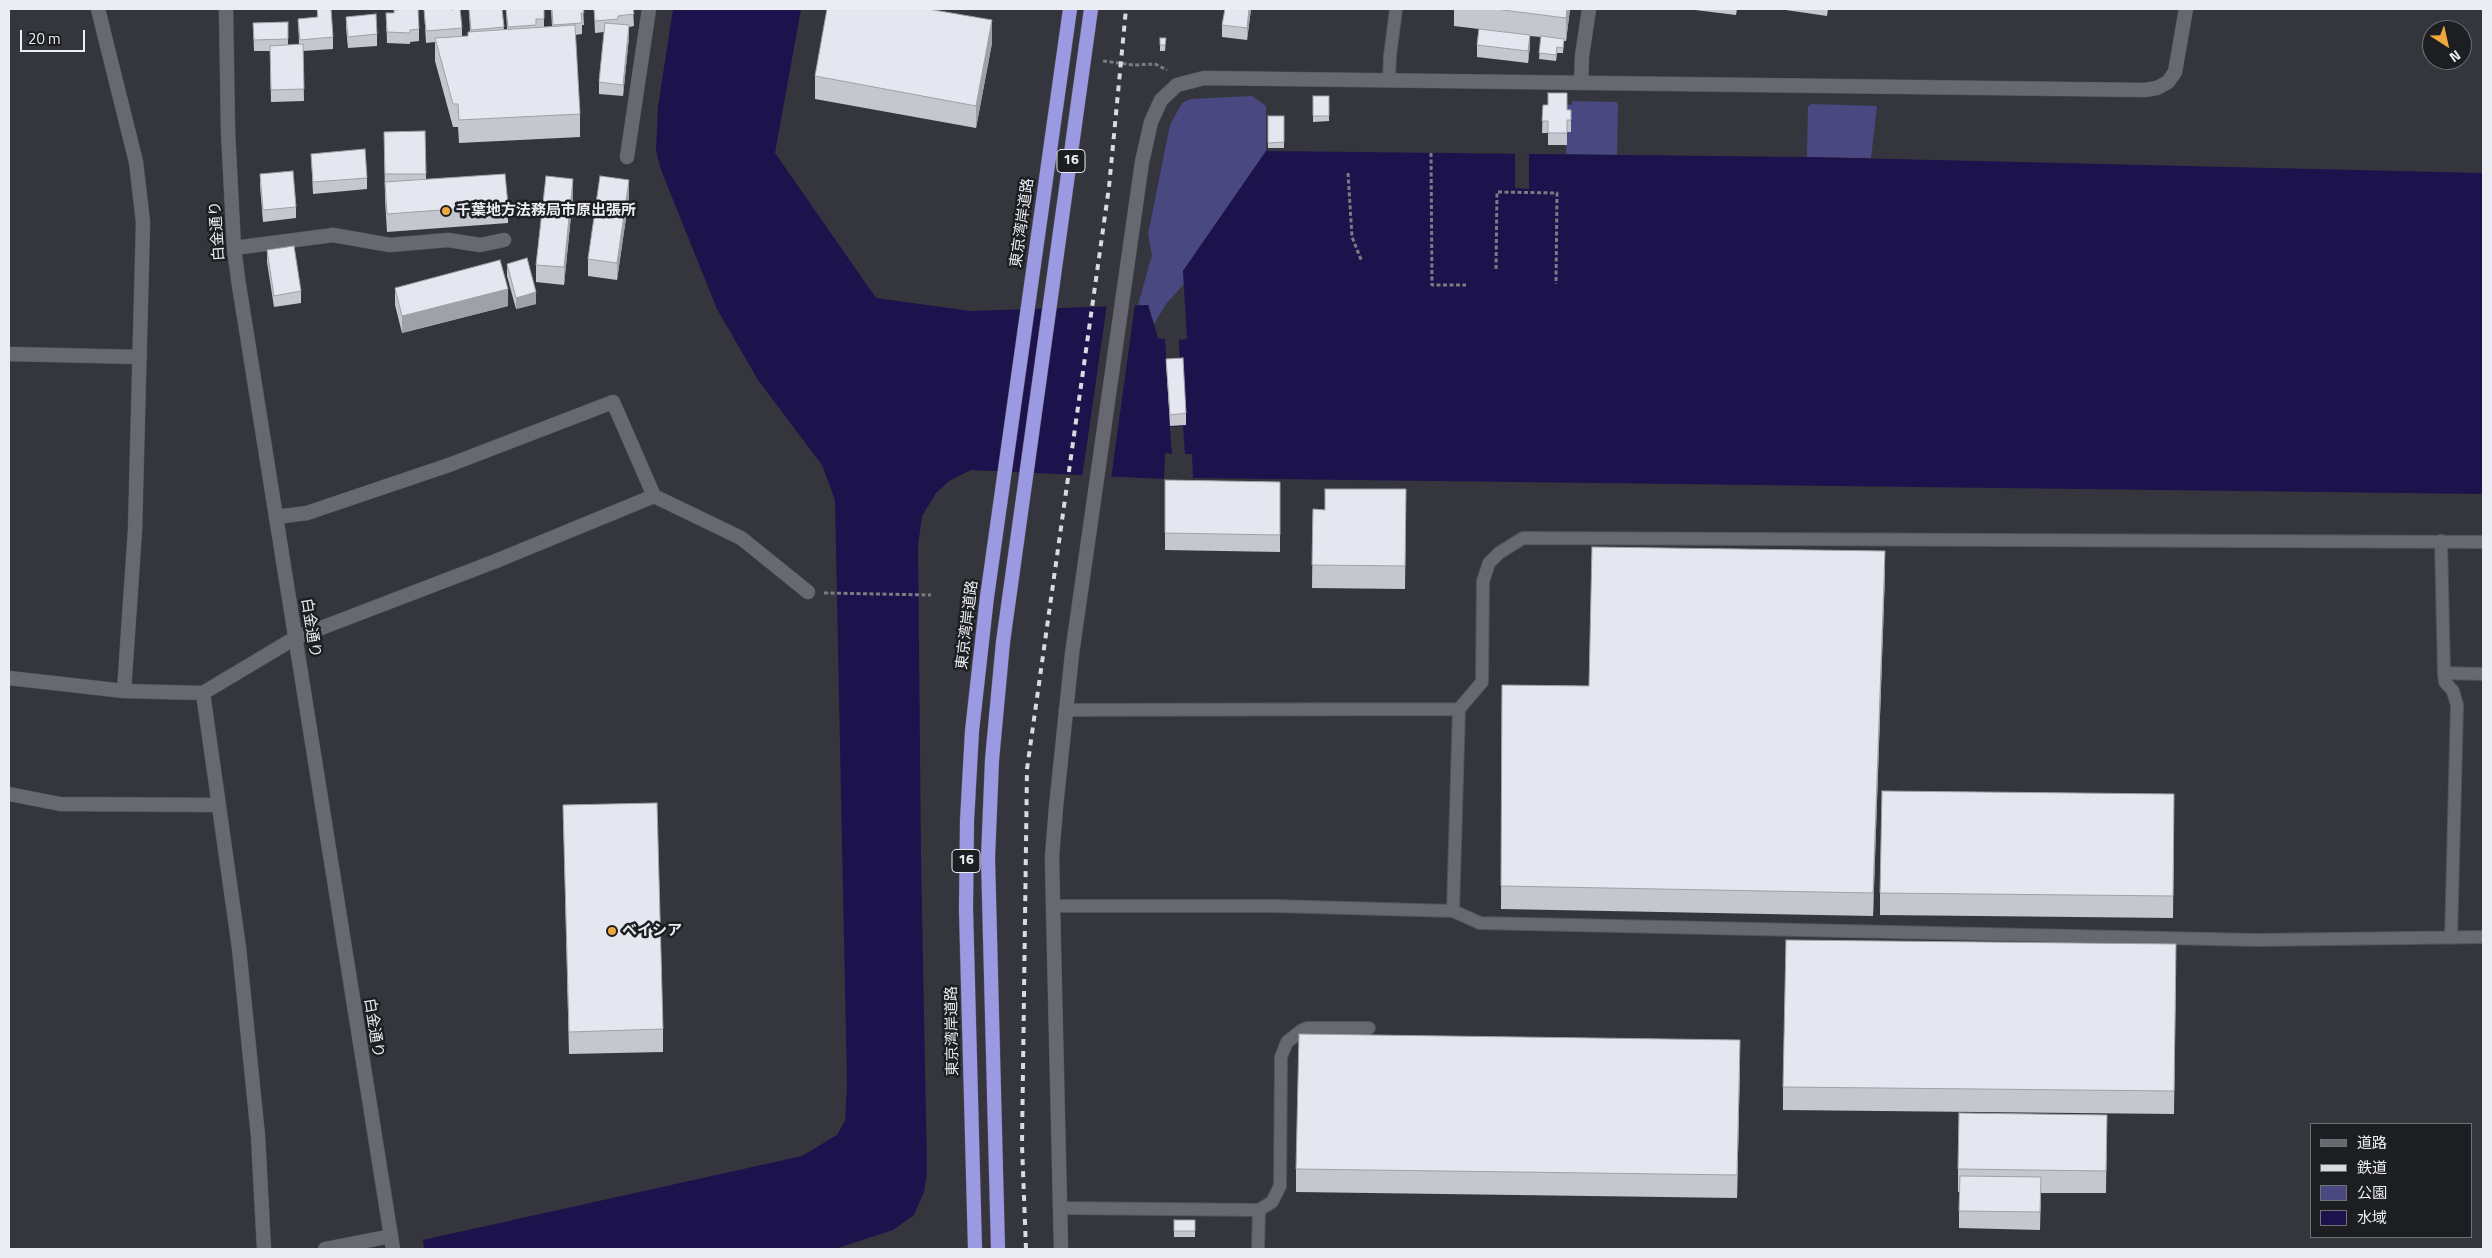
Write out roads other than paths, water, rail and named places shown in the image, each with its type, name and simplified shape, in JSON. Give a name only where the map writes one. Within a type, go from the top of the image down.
[{"type":"highway","name":"東京湾岸道路","points":[[974,1249],[966,908],[967,821],[972,731],[1004,474],[1070,9]]},
{"type":"highway","name":"16","points":[[998,1249],[988,858],[992,760],[1003,642],[1091,9]]},
{"type":"street","points":[[98,9],[136,162],[143,222],[135,530],[124,691]]},
{"type":"street","name":"白金通り","points":[[226,9],[234,248],[392,1243]]},
{"type":"street","points":[[627,157],[649,9]]},
{"type":"street","points":[[1581,83],[1582,56],[1589,9]]},
{"type":"street","points":[[1061,1249],[1052,856],[1065,710],[1142,162],[1152,122],[1161,100],[1177,84],[1188,80],[1204,78],[2145,90],[2158,88],[2168,82],[2175,72],[2186,9]]},
{"type":"street","points":[[234,248],[333,235],[390,245],[448,240],[480,245],[504,240]]},
{"type":"street","points":[[9,354],[140,357]]},
{"type":"street","points":[[276,518],[307,513],[449,465],[613,402],[654,496],[741,538],[808,592]]},
{"type":"street","points":[[9,678],[124,691],[203,693],[295,638],[496,561],[654,496]]},
{"type":"street","points":[[203,693],[238,948],[256,1117],[264,1249]]},
{"type":"street","points":[[9,794],[60,804],[219,805]]},
{"type":"street","points":[[325,1249],[392,1243]]},
{"type":"lane","points":[[1389,80],[1396,9]]},
{"type":"lane","points":[[1453,911],[1459,709],[1482,682],[1484,573],[1489,563],[1499,553],[1522,538],[2483,542]]},
{"type":"lane","points":[[2441,541],[2444,673],[2445,682],[2453,691],[2457,705],[2451,938]]},
{"type":"lane","points":[[2444,673],[2483,674]]},
{"type":"lane","points":[[1065,710],[1459,709]]},
{"type":"lane","points":[[1053,906],[1275,906],[1453,911],[1480,923],[2246,939],[2483,937]]},
{"type":"lane","points":[[1060,1208],[1259,1210],[1272,1202],[1280,1186],[1281,1057],[1287,1042],[1297,1033],[1307,1028],[1369,1028]]},
{"type":"lane","points":[[1258,1249],[1259,1210]]},
{"type":"water","points":[[673,9],[801,9],[775,153],[876,298],[971,311],[1148,305],[1158,338],[1165,339],[1167,371],[1180,370],[1179,340],[1187,339],[1183,271],[1266,151],[1807,157],[2483,173],[2483,494],[1193,478],[1192,454],[1185,454],[1183,426],[1170,427],[1172,454],[1165,453],[1164,479],[971,470],[949,481],[936,493],[922,516],[918,546],[927,1172],[924,1192],[914,1215],[893,1230],[835,1249],[424,1249],[423,1240],[802,1156],[837,1135],[845,1121],[847,1086],[835,500],[822,465],[758,380],[717,309],[661,170],[656,150],[658,107]]},
{"type":"railway","points":[[1026,1249],[1022,1145],[1027,769],[1109,187],[1126,9]]},
{"type":"place","name":"千葉地方法務局市原出張所","points":[[446,211]]},
{"type":"place","name":"ベイシア","points":[[612,931]]}]
